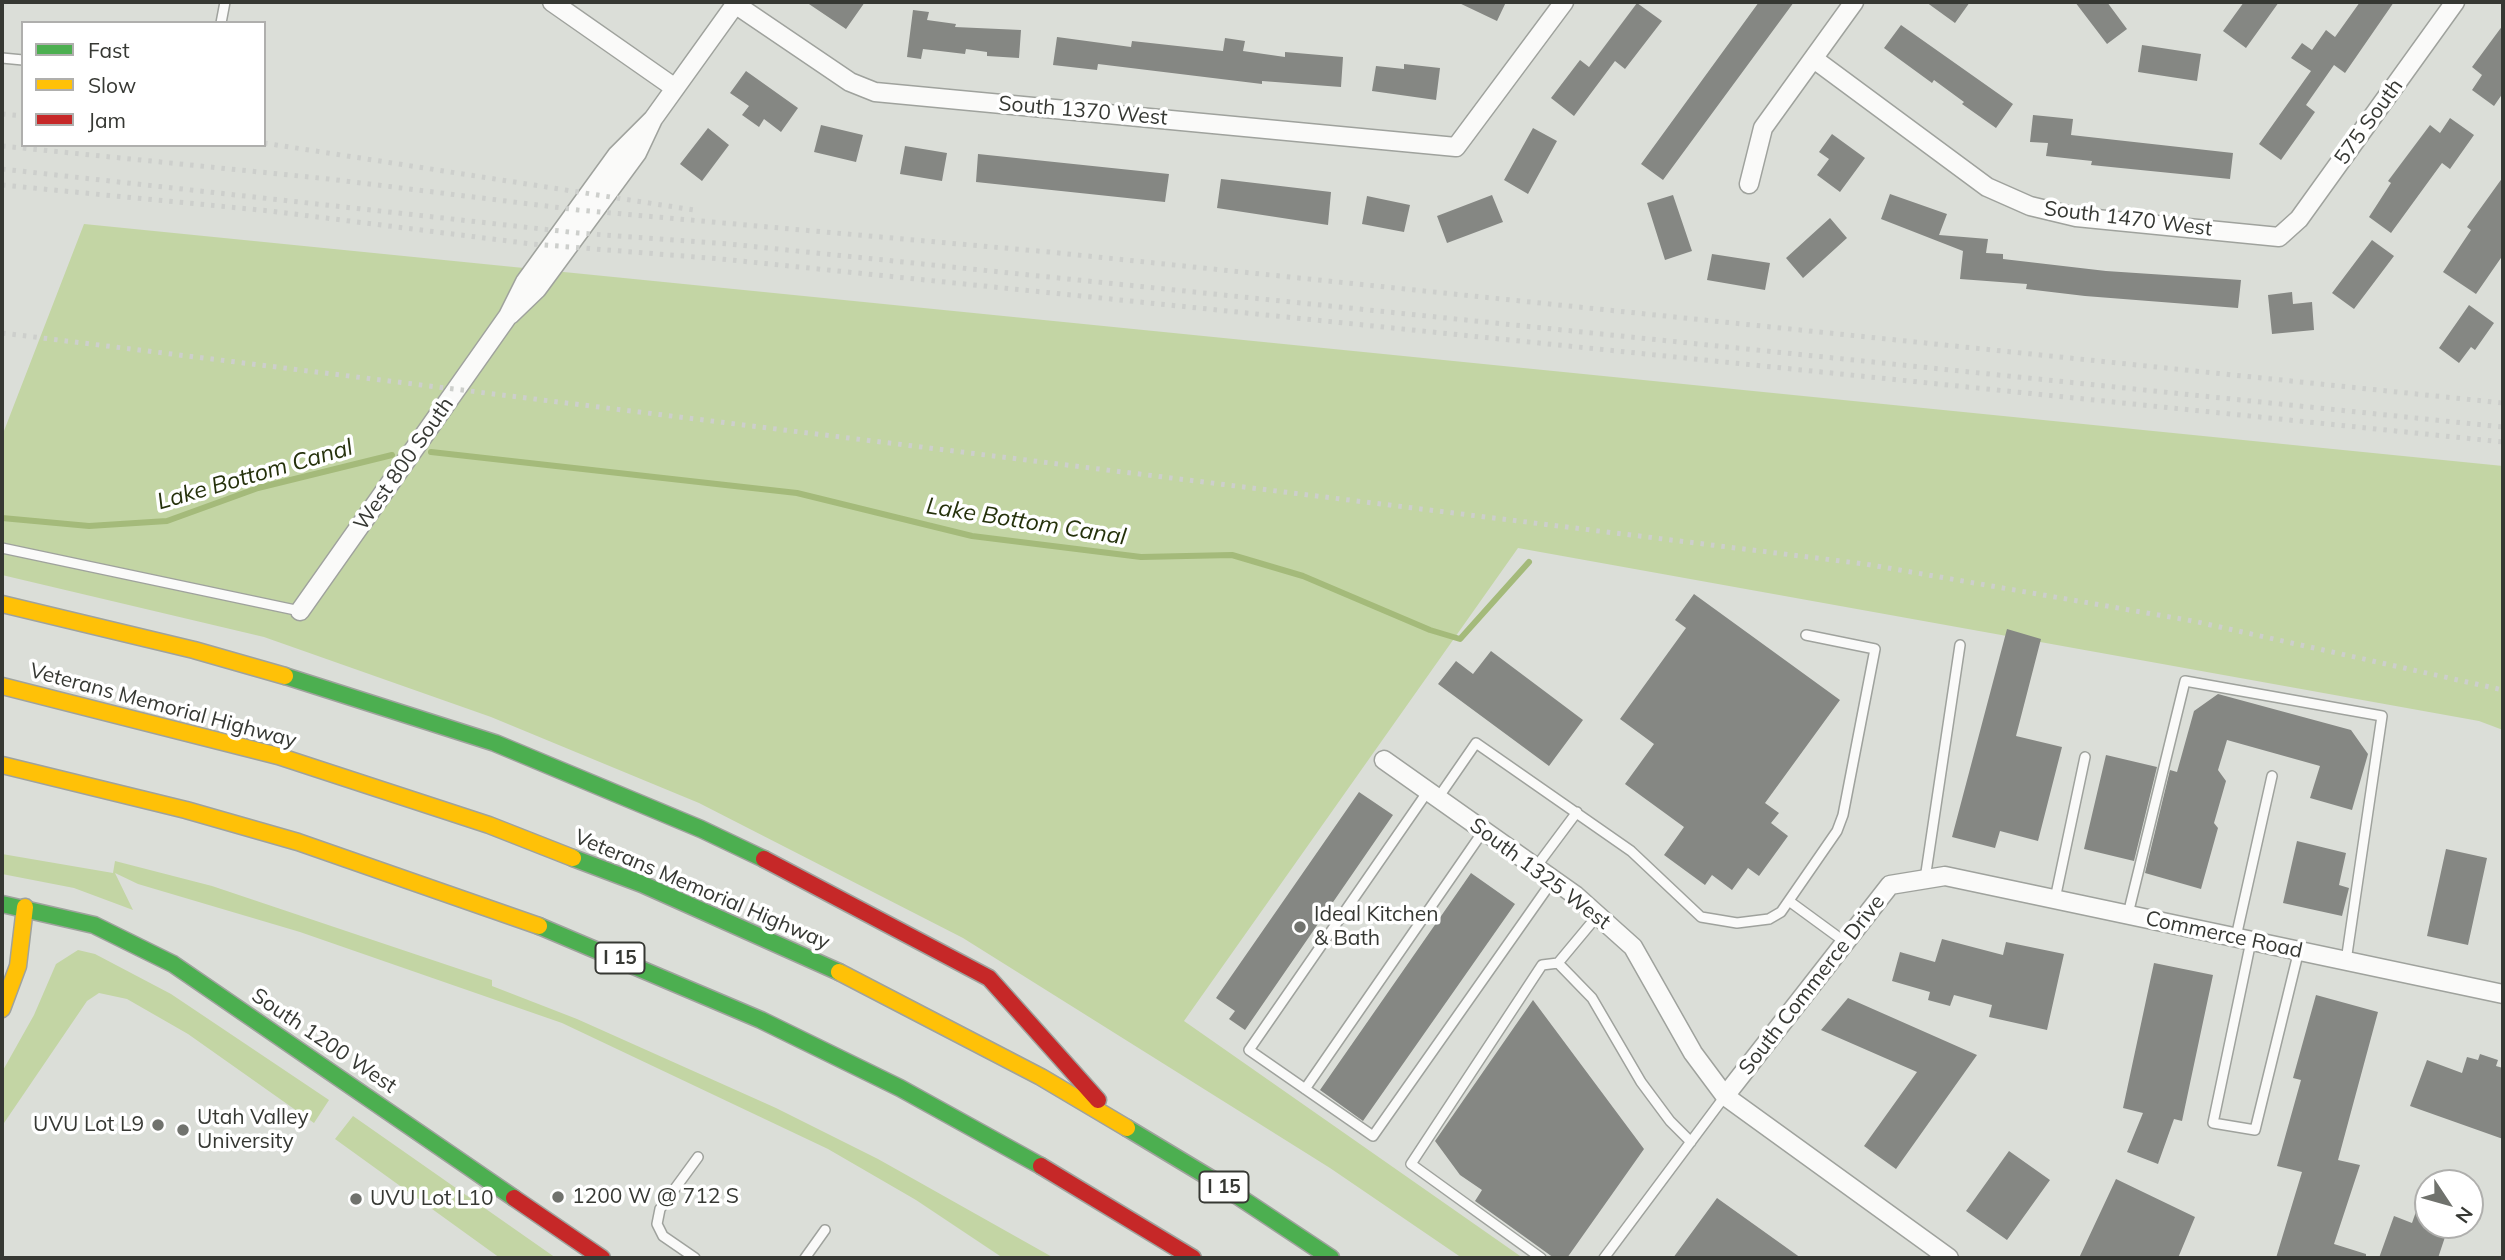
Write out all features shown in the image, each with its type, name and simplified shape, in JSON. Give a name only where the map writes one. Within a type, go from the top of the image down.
[{"type":"main road","points":[[2,604],[159,640],[346,693],[506,748],[701,829],[814,883],[989,978],[1115,1119]]},
{"type":"main road","name":"Veterans Memorial Highway","points":[[2,686],[278,756],[385,789],[561,852],[654,889],[837,971],[974,1041],[1115,1119],[1331,1258]]},
{"type":"main road","name":"I 15","points":[[2,765],[186,810],[298,842],[513,916],[618,957],[783,1031],[900,1088],[1068,1181],[1193,1258]]},
{"type":"main road","name":"South 1200 West","points":[[2,904],[25,907],[94,925],[173,964],[602,1258]]},
{"type":"main road","points":[[2,1009],[18,966],[25,907]]},
{"type":"street","points":[[552,2],[676,88]]},
{"type":"street","name":"South 1370 West","points":[[736,3],[850,82],[875,92],[1456,147],[1564,2]]},
{"type":"street","points":[[1749,184],[1763,128],[1854,2]]},
{"type":"street","name":"575 South","points":[[2278,237],[2299,219],[2455,2]]},
{"type":"street","name":"West 800 South","points":[[300,611],[508,316],[530,297],[637,153],[653,119],[736,3]]},
{"type":"street","name":"South 1470 West","points":[[1814,59],[1987,187],[2030,206],[2076,217],[2278,237]]},
{"type":"street","name":"South 1325 West","points":[[1384,760],[1536,867],[1598,915],[1633,947],[1693,1053],[1725,1096],[1950,1258]]},
{"type":"street","name":"South Commerce Drive","points":[[1725,1096],[1890,885],[1945,876]]},
{"type":"street","name":"Commerce Road","points":[[1945,876],[2503,994]]},
{"type":"lane","points":[[221,21],[225,2]]},
{"type":"lane","points":[[2,58],[21,60]]},
{"type":"lane","points":[[2,548],[300,611]]},
{"type":"lane","points":[[1553,880],[1373,1136],[1249,1051],[1433,794],[1476,743],[1630,851],[1701,917],[1716,922],[1755,922],[1781,912],[1829,845],[1843,815],[1875,649],[1806,635]]},
{"type":"lane","points":[[1925,879],[1959,645]]},
{"type":"lane","points":[[2128,914],[2185,681],[2382,716],[2346,961]]},
{"type":"lane","points":[[2055,899],[2085,757]]},
{"type":"lane","points":[[2272,776],[2213,1123],[2255,1130],[2299,950]]},
{"type":"lane","points":[[1536,867],[1577,812]]},
{"type":"lane","points":[[1305,1089],[1483,831]]},
{"type":"lane","points":[[1789,901],[1846,942]]},
{"type":"lane","points":[[1541,1258],[1411,1164],[1542,965],[1558,963],[1598,915]]},
{"type":"lane","points":[[1558,963],[1592,998],[1640,1082],[1670,1121],[1691,1142]]},
{"type":"lane","points":[[1604,1258],[1725,1096]]},
{"type":"lane","points":[[695,1258],[663,1236],[657,1224],[660,1209],[698,1157]]},
{"type":"lane","points":[[805,1258],[825,1230]]},
{"type":"green space","points":[[84,224],[2503,466],[2503,730],[2479,721],[1518,548],[1184,1021],[1523,1258],[1462,1258],[1330,1168],[963,938],[699,803],[491,717],[264,637],[2,575],[2,436]]},
{"type":"green space","points":[[2,854],[113,873],[115,861],[212,886],[492,980],[492,986],[577,1019],[776,1108],[878,1159],[1054,1258],[1003,1258],[916,1200],[828,1149],[562,1023],[300,932],[138,884],[115,873],[133,910],[74,888],[2,874]]},
{"type":"green space","points":[[78,950],[95,954],[171,994],[329,1100],[314,1123],[188,1034],[127,999],[99,993],[87,1001],[4,1123],[2,1072],[34,1015],[56,964]]},
{"type":"green space","points":[[353,1116],[556,1258],[500,1258],[335,1139]]},
{"type":"building","points":[[806,2],[865,2],[846,29]]},
{"type":"building","points":[[1457,2],[1506,2],[1497,21]]},
{"type":"building","points":[[1759,2],[1794,2],[1663,180],[1641,164]]},
{"type":"building","points":[[1926,2],[1970,2],[1955,23]]},
{"type":"building","points":[[2075,2],[2107,2],[2127,29],[2107,44]]},
{"type":"building","points":[[2244,2],[2279,2],[2246,48],[2223,31]]},
{"type":"building","points":[[2360,2],[2394,2],[2345,73],[2334,65],[2306,105],[2315,112],[2281,160],[2259,144],[2311,71],[2291,58],[2302,43],[2312,50],[2326,30],[2335,37]]},
{"type":"building","points":[[1637,3],[1662,21],[1625,69],[1615,61],[1574,116],[1551,98],[1580,60],[1589,67]]},
{"type":"building","points":[[913,10],[929,12],[927,20],[956,24],[955,27],[1021,30],[1019,58],[987,56],[987,52],[966,49],[965,54],[923,49],[921,59],[907,57]]},
{"type":"building","points":[[1901,25],[2013,104],[1996,128],[1934,80],[1932,83],[1884,48]]},
{"type":"building","points":[[2503,25],[2503,93],[2494,106],[2472,90],[2482,75],[2472,67]]},
{"type":"building","points":[[1057,37],[1131,47],[1132,41],[1223,51],[1225,38],[1245,41],[1243,51],[1285,57],[1285,52],[1343,57],[1341,87],[1262,81],[1262,84],[1098,64],[1097,70],[1053,65]]},
{"type":"building","points":[[2142,45],[2201,54],[2197,81],[2138,72]]},
{"type":"building","points":[[1404,64],[1440,68],[1436,100],[1372,91],[1376,66],[1404,69]]},
{"type":"building","points":[[746,71],[798,108],[781,132],[764,119],[759,127],[742,115],[749,106],[730,93]]},
{"type":"building","points":[[2033,115],[2073,119],[2071,135],[2233,153],[2230,179],[2091,165],[2092,161],[2046,156],[2048,143],[2030,142]]},
{"type":"building","points":[[2450,118],[2474,135],[2450,169],[2442,163],[2391,233],[2369,217],[2391,183],[2388,181],[2430,125],[2440,133]]},
{"type":"building","points":[[821,125],[863,135],[856,162],[814,152]]},
{"type":"building","points":[[708,128],[729,145],[702,181],[680,164]]},
{"type":"building","points":[[1533,128],[1557,141],[1528,194],[1504,180]]},
{"type":"building","points":[[1832,134],[1865,158],[1840,192],[1817,175],[1829,159],[1819,152]]},
{"type":"building","points":[[905,146],[947,153],[942,181],[900,174]]},
{"type":"building","points":[[978,154],[1169,174],[1165,202],[976,182]]},
{"type":"building","points":[[2503,177],[2503,255],[2476,294],[2443,272],[2471,230],[2467,227]]},
{"type":"building","points":[[1221,179],[1331,192],[1328,225],[1217,208]]},
{"type":"building","points":[[1890,194],[1947,214],[1939,235],[1988,239],[1986,253],[2003,254],[2003,259],[2106,271],[2241,280],[2238,308],[2085,296],[2026,289],[2027,284],[1960,279],[1963,251],[1881,219]]},
{"type":"building","points":[[1492,195],[1503,222],[1447,243],[1437,216]]},
{"type":"building","points":[[1673,195],[1692,251],[1665,260],[1647,203]]},
{"type":"building","points":[[1367,196],[1410,205],[1404,232],[1362,224]]},
{"type":"building","points":[[1830,218],[1847,238],[1803,278],[1786,258]]},
{"type":"building","points":[[2372,240],[2394,256],[2354,309],[2332,293]]},
{"type":"building","points":[[1712,254],[1770,263],[1765,290],[1707,280]]},
{"type":"building","points":[[2292,292],[2293,304],[2312,302],[2314,330],[2272,334],[2268,295]]},
{"type":"building","points":[[2469,305],[2494,323],[2475,350],[2471,347],[2459,363],[2439,348]]},
{"type":"building","points":[[1694,594],[1840,700],[1765,803],[1779,813],[1771,823],[1788,836],[1759,876],[1748,868],[1732,890],[1712,875],[1705,885],[1664,855],[1684,827],[1625,784],[1654,744],[1620,719],[1686,628],[1675,620]]},
{"type":"building","points":[[2007,629],[2041,639],[2016,736],[2062,747],[2038,841],[2000,831],[1995,848],[1952,837]]},
{"type":"building","points":[[1491,651],[1583,720],[1549,766],[1438,684],[1456,661],[1473,674]]},
{"type":"building","points":[[2218,694],[2351,730],[2368,754],[2352,810],[2310,798],[2320,766],[2227,740],[2218,770],[2226,781],[2214,823],[2218,828],[2201,889],[2145,873],[2170,770],[2177,772],[2194,711]]},
{"type":"building","points":[[2106,755],[2157,767],[2134,861],[2084,849]]},
{"type":"building","points":[[1359,792],[1393,815],[1245,1030],[1229,1019],[1235,1011],[1216,998]]},
{"type":"building","points":[[2297,841],[2346,853],[2339,885],[2349,888],[2342,916],[2283,903]]},
{"type":"building","points":[[2446,849],[2487,858],[2468,945],[2427,936]]},
{"type":"building","points":[[1471,873],[1515,904],[1363,1121],[1320,1090]]},
{"type":"building","points":[[1942,939],[2003,955],[2006,942],[2064,954],[2047,1030],[1989,1017],[1992,1005],[1954,995],[1950,1006],[1928,1000],[1930,992],[1892,981],[1900,952],[1935,962]]},
{"type":"building","points":[[2154,963],[2213,975],[2182,1121],[2174,1119],[2158,1164],[2127,1152],[2143,1113],[2123,1108]]},
{"type":"building","points":[[2316,995],[2378,1012],[2338,1160],[2360,1165],[2334,1244],[2366,1254],[2366,1258],[2276,1258],[2302,1172],[2277,1166],[2301,1080],[2293,1078]]},
{"type":"building","points":[[1848,998],[1977,1055],[1896,1169],[1864,1146],[1917,1072],[1821,1030]]},
{"type":"building","points":[[1533,1000],[1644,1149],[1567,1258],[1554,1258],[1475,1201],[1482,1190],[1460,1175],[1435,1141]]},
{"type":"building","points":[[2480,1054],[2498,1060],[2496,1066],[2503,1068],[2503,1139],[2410,1106],[2427,1060],[2462,1073],[2467,1057],[2478,1060]]},
{"type":"building","points":[[2009,1151],[2050,1180],[2007,1240],[1966,1211]]},
{"type":"building","points":[[2116,1179],[2195,1217],[2178,1258],[2079,1258]]},
{"type":"building","points":[[1717,1198],[1801,1258],[1673,1258]]},
{"type":"building","points":[[2394,1216],[2412,1223],[2414,1217],[2414,1239],[2444,1239],[2438,1258],[2379,1258]]},
{"type":"waterway","name":"Lake Bottom Canal","points":[[431,452],[797,493],[972,536],[1141,557],[1232,555],[1303,576],[1430,630],[1460,639],[1529,562]]},
{"type":"waterway","name":"Lake Bottom Canal","points":[[2,518],[89,526],[167,521],[258,488],[392,455]]},
{"type":"railway","points":[[2,114],[21,116]]},
{"type":"railway","points":[[266,143],[694,210]]},
{"type":"railway","points":[[2,146],[329,179],[578,210],[1049,252],[2503,403]]},
{"type":"railway","points":[[2,169],[578,233],[729,244],[2503,427]]},
{"type":"railway","points":[[2,185],[270,211],[532,244],[721,259],[2503,442]]},
{"type":"railway","points":[[2,333],[1865,564],[2193,621],[2503,690]]},
{"type":"traffic: fast","points":[[285,676],[495,743],[701,829],[764,859]]},
{"type":"traffic: fast","points":[[573,858],[642,884],[839,972]]},
{"type":"traffic: fast","points":[[2,904],[94,925],[173,964],[514,1198]]},
{"type":"traffic: fast","points":[[539,926],[761,1020],[900,1088],[1041,1166]]},
{"type":"traffic: fast","points":[[1127,1128],[1215,1181],[1331,1258]]},
{"type":"traffic: slow","points":[[2,604],[194,650],[285,676]]},
{"type":"traffic: slow","points":[[2,686],[278,756],[489,825],[573,858]]},
{"type":"traffic: slow","points":[[2,765],[186,810],[298,842],[539,926]]},
{"type":"traffic: slow","points":[[2,1009],[18,966],[25,907]]},
{"type":"traffic: slow","points":[[839,972],[1041,1077],[1127,1128]]},
{"type":"traffic: jam","points":[[764,859],[989,978],[1098,1100]]},
{"type":"traffic: jam","points":[[1041,1166],[1193,1258]]},
{"type":"traffic: jam","points":[[514,1198],[602,1258]]},
{"type":"place","name":"Ideal Kitchen & Bath","points":[[1300,927]]},
{"type":"place","name":"UVU Lot L9","points":[[158,1125]]},
{"type":"place","name":"Utah Valley University","points":[[183,1130]]},
{"type":"place","name":"1200 W @ 712 S","points":[[558,1197]]},
{"type":"place","name":"UVU Lot L10","points":[[356,1199]]}]
